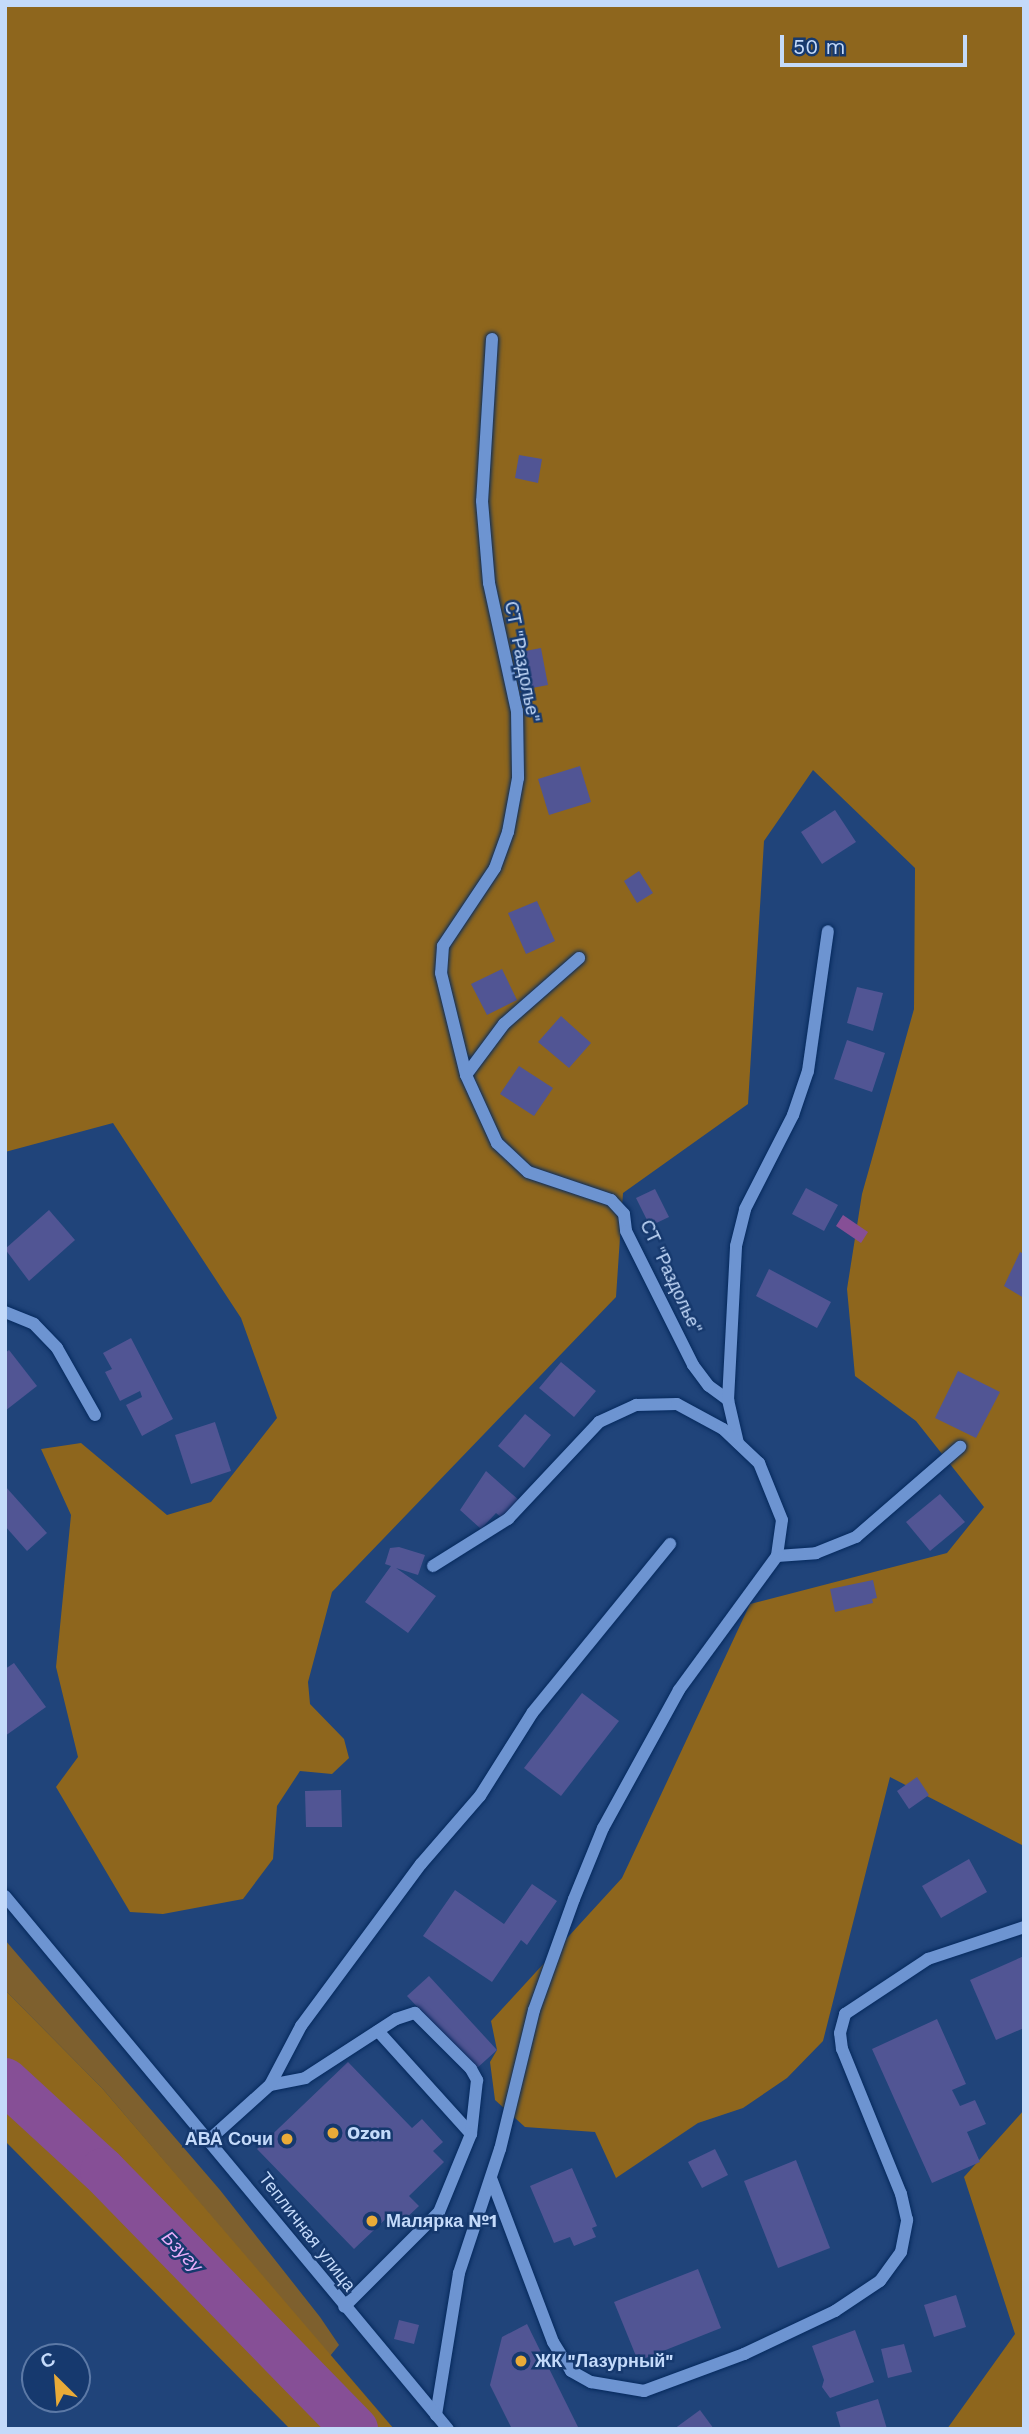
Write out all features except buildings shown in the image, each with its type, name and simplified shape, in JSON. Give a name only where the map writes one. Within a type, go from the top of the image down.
[{"type":"street","name":"СТ \"Раздолье\"","points":[[492,339],[482,501],[489,583],[517,711],[518,778],[508,832],[495,868],[443,946],[441,974],[466,1075],[497,1143],[528,1172],[611,1200],[624,1214],[626,1231],[693,1365],[709,1386],[728,1400]]},
{"type":"street","points":[[738,1443],[728,1400],[736,1246],[745,1209],[793,1115],[808,1071],[828,931]]},
{"type":"street","points":[[466,1075],[504,1024],[579,958]]},
{"type":"street","points":[[5,1312],[34,1324],[57,1348],[95,1415]]},
{"type":"street","points":[[433,1566],[508,1519],[599,1422],[636,1405],[677,1404],[723,1429],[759,1463],[774,1492],[782,1520],[777,1556],[679,1690],[603,1828],[534,2010],[491,2178],[459,2273],[436,2416]]},
{"type":"street","points":[[777,1556],[816,1553],[856,1537],[960,1447]]},
{"type":"street","points":[[210,2139],[270,2085],[301,2026],[421,1864],[480,1796],[533,1712],[670,1544]]},
{"type":"street","name":"Тепличная улица","points":[[5,1896],[210,2139],[344,2307],[448,2429]]},
{"type":"street","points":[[491,2178],[553,2342],[571,2371],[591,2382],[645,2391],[744,2354],[835,2311],[880,2281],[901,2252],[907,2220],[901,2194],[842,2049],[840,2033],[845,2014],[928,1959],[1024,1927]]},
{"type":"street","points":[[270,2085],[305,2078],[406,2014],[421,2016],[471,2069],[479,2092],[471,2134],[439,2212],[344,2307]]},
{"type":"street","points":[[378,2031],[471,2134]]},
{"type":"shaded area","points":[[5,5],[1024,5],[1024,1846],[890,1777],[823,2041],[787,2078],[743,2108],[698,2123],[616,2178],[595,2132],[525,2127],[495,2100],[490,2062],[497,2050],[491,2021],[622,1878],[750,1604],[947,1553],[984,1507],[916,1421],[855,1376],[847,1289],[862,1194],[914,1009],[915,868],[813,770],[764,841],[748,1104],[623,1193],[616,1297],[332,1592],[308,1682],[310,1704],[344,1739],[349,1758],[332,1774],[300,1771],[277,1806],[273,1859],[243,1899],[163,1914],[130,1912],[56,1787],[78,1757],[56,1667],[71,1515],[41,1449],[81,1443],[167,1515],[211,1502],[277,1418],[241,1318],[113,1123],[5,1152]]},
{"type":"shaded area","points":[[843,1215],[868,1232],[861,1243],[836,1226]]},
{"type":"shaded area","points":[[5,1940],[220,2190],[320,2317],[339,2345],[330,2356],[102,2088],[5,1990]]},
{"type":"shaded area","points":[[5,1990],[102,2088],[394,2429],[290,2429],[5,2141]]},
{"type":"shaded area","points":[[1024,2110],[1024,2429],[947,2429],[1015,2334],[964,2177]]},
{"type":"waterway","name":"Бзугу","points":[[5,2081],[103,2171],[355,2429]]},
{"type":"place","name":"Ozon","points":[[333,2133]]},
{"type":"place","name":"АВА Сочи","points":[[287,2139]]},
{"type":"place","name":"Малярка №1","points":[[372,2221]]},
{"type":"place","name":"ЖК \"Лазурный\"","points":[[521,2361]]}]
